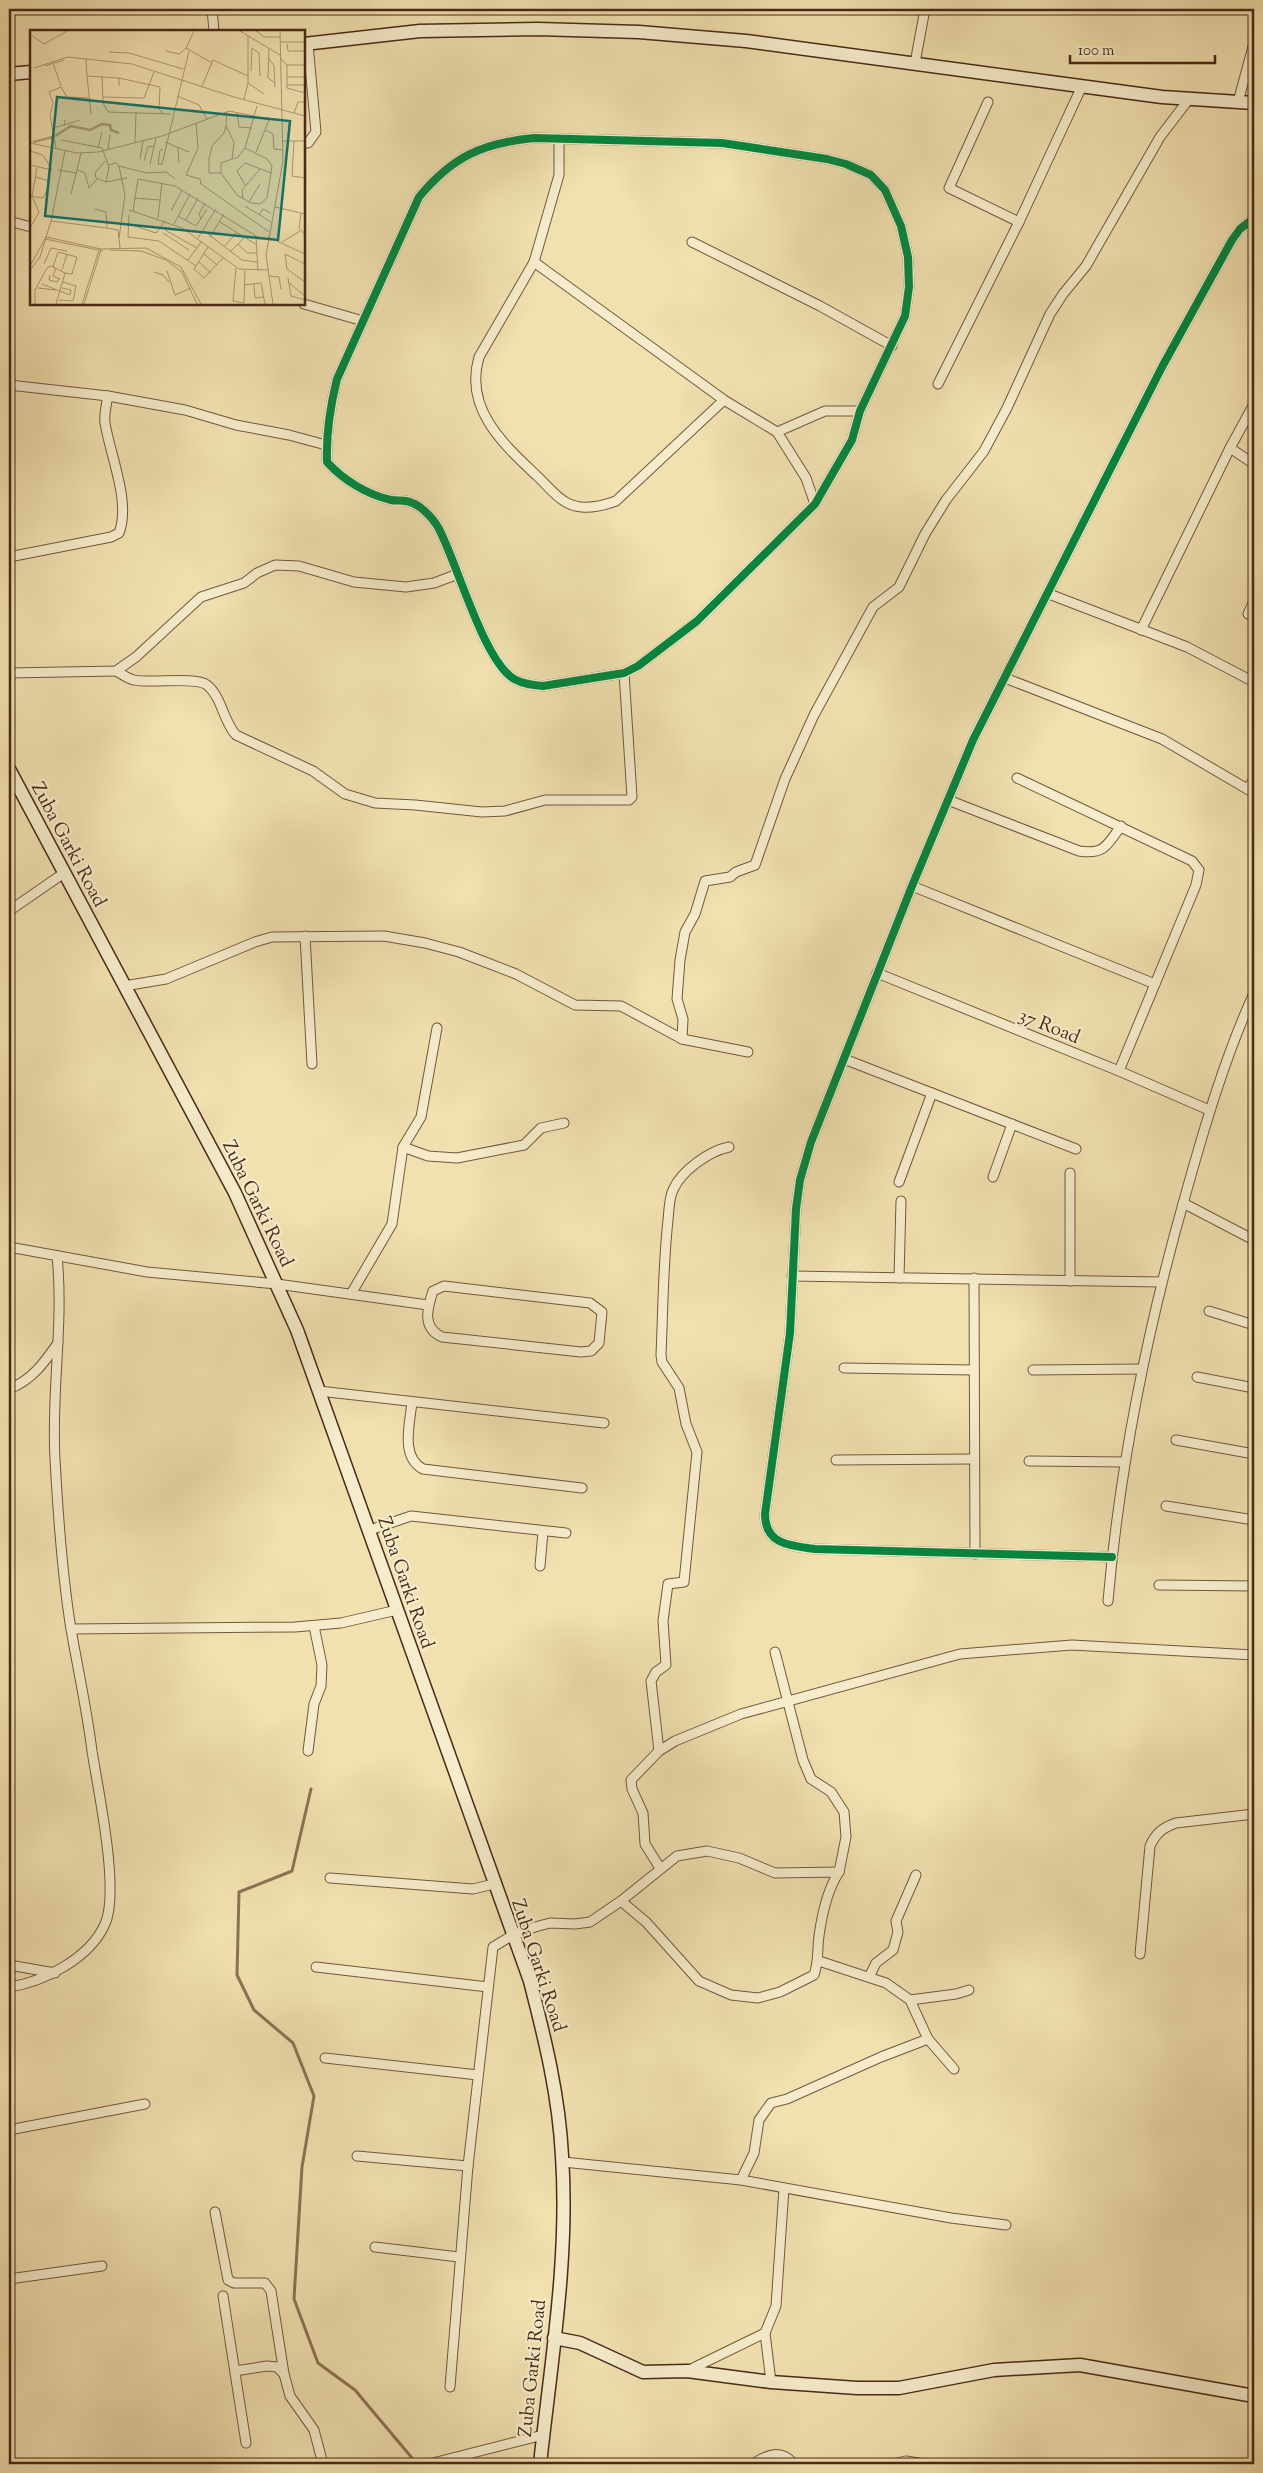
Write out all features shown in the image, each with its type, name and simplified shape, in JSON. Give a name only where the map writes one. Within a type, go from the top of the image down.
[{"type":"main road","points":[[306,44],[420,31],[538,29],[638,32],[746,41],[1189,99],[1254,102]]},
{"type":"main road","points":[[9,74],[30,72]]},
{"type":"main road","name":"Zuba Garki Road","points":[[9,769],[235,1192],[297,1330],[530,1981],[553,2074],[564,2201],[561,2267],[540,2464]]},
{"type":"main road","points":[[554,2338],[580,2343],[643,2372],[687,2371],[771,2382],[857,2388],[899,2388],[994,2370],[1080,2365],[1254,2396]]},
{"type":"street","points":[[212,9],[214,30]]},
{"type":"street","points":[[915,63],[925,9]]},
{"type":"street","points":[[305,143],[308,143],[316,132],[306,44]]},
{"type":"street","points":[[1238,102],[1254,44]]},
{"type":"street","points":[[938,384],[1019,222],[1082,86]]},
{"type":"street","points":[[682,1038],[683,1019],[677,999],[680,960],[685,932],[694,914],[705,881],[730,876],[755,864],[788,770],[814,715],[873,607],[899,587],[925,534],[946,500],[984,451],[1050,314],[1090,259],[1160,137],[1189,99]]},
{"type":"street","points":[[988,102],[949,188],[1019,222]]},
{"type":"street","points":[[526,138],[559,140],[722,143],[827,159],[846,164],[871,175],[886,190],[901,226],[908,256],[909,287],[905,316],[860,410],[852,440],[815,504],[697,621],[638,666],[624,673],[543,686],[531,685],[513,679],[500,664],[486,641],[437,526],[428,514],[408,501],[391,500],[339,476],[327,462],[326,445],[329,408],[337,379],[419,197],[438,174],[460,158],[487,147],[526,138]]},
{"type":"street","points":[[559,140],[559,175],[534,262],[479,357],[474,374],[476,390],[489,424],[508,448],[565,502],[586,508],[604,506],[616,501],[724,400]]},
{"type":"street","points":[[1112,1557],[815,1549],[792,1546],[778,1541],[769,1532],[765,1525],[765,1514],[790,1333],[796,1209],[800,1180],[811,1142],[912,886],[974,740],[1162,367],[1232,240],[1240,229],[1254,218]]},
{"type":"street","points":[[9,221],[30,227]]},
{"type":"street","points":[[692,242],[820,306],[892,346]]},
{"type":"street","points":[[534,262],[724,400],[777,432],[806,478],[815,504]]},
{"type":"street","points":[[305,304],[363,321]]},
{"type":"street","points":[[9,385],[108,396],[185,410],[236,425],[289,435],[326,445]]},
{"type":"street","points":[[9,557],[111,537],[119,533],[123,515],[105,423],[108,396]]},
{"type":"street","points":[[1141,630],[1230,448],[1254,404]]},
{"type":"street","points":[[777,432],[824,411],[860,410]]},
{"type":"street","points":[[1230,448],[1254,464]]},
{"type":"street","points":[[116,672],[136,657],[201,598],[244,583],[257,573],[275,565],[299,566],[354,582],[406,587],[434,583],[458,574]]},
{"type":"street","points":[[1049,594],[1187,647],[1254,682]]},
{"type":"street","points":[[1248,614],[1254,601]]},
{"type":"street","points":[[9,673],[116,672],[133,680],[200,681],[208,686],[216,697],[228,727],[236,735],[313,771],[345,794],[374,803],[482,812],[505,811],[545,800],[629,800],[632,797],[624,673]]},
{"type":"street","points":[[1005,678],[1162,739],[1251,790],[1254,779]]},
{"type":"street","points":[[1017,778],[1192,861],[1199,870],[1196,885],[1119,1071]]},
{"type":"street","points":[[948,800],[1079,851],[1097,852],[1104,848],[1121,826]]},
{"type":"street","points":[[9,911],[64,873]]},
{"type":"street","points":[[912,886],[1155,984]]},
{"type":"street","points":[[305,936],[312,1064]]},
{"type":"street","points":[[124,986],[166,979],[272,937],[384,936],[425,943],[459,952],[516,974],[575,1005],[622,1006],[682,1038],[748,1052]]},
{"type":"street","name":"37 Road","points":[[877,973],[1210,1110]]},
{"type":"street","points":[[1108,1601],[1125,1462],[1142,1369],[1161,1282],[1210,1110],[1254,993]]},
{"type":"street","points":[[351,1294],[392,1224],[403,1147],[421,1117],[437,1028]]},
{"type":"street","points":[[844,1059],[1076,1149]]},
{"type":"street","points":[[899,1182],[932,1093]]},
{"type":"street","points":[[403,1147],[428,1156],[457,1158],[524,1145],[540,1128],[564,1124]]},
{"type":"street","points":[[993,1177],[1012,1124]]},
{"type":"street","points":[[659,1751],[651,1681],[656,1672],[666,1665],[663,1621],[668,1584],[684,1582],[697,1452],[686,1424],[679,1388],[662,1362],[665,1246],[672,1191],[681,1178],[698,1162],[717,1149],[729,1146]]},
{"type":"street","points":[[1070,1173],[1070,1280]]},
{"type":"street","points":[[899,1278],[901,1201]]},
{"type":"street","points":[[1183,1203],[1254,1240]]},
{"type":"street","points":[[9,1248],[147,1272],[277,1284],[428,1305]]},
{"type":"street","points":[[9,1987],[55,1973],[94,1941],[105,1924],[110,1904],[107,1853],[62,1562],[54,1458],[60,1290],[57,1256]]},
{"type":"street","points":[[792,1276],[1161,1282]]},
{"type":"street","points":[[974,1278],[973,1459],[975,1554]]},
{"type":"street","points":[[444,1286],[590,1303],[602,1312],[599,1343],[597,1348],[581,1352],[442,1337],[429,1328],[428,1305],[433,1291],[444,1286]]},
{"type":"street","points":[[1208,1311],[1254,1325]]},
{"type":"street","points":[[9,1389],[23,1383],[37,1372],[58,1343]]},
{"type":"street","points":[[844,1368],[973,1370]]},
{"type":"street","points":[[1033,1370],[1142,1369]]},
{"type":"street","points":[[1197,1376],[1254,1388]]},
{"type":"street","points":[[319,1391],[604,1423]]},
{"type":"street","points":[[412,1402],[408,1440],[410,1455],[415,1465],[423,1469],[582,1488]]},
{"type":"street","points":[[1176,1440],[1254,1454]]},
{"type":"street","points":[[836,1460],[973,1459]]},
{"type":"street","points":[[1029,1461],[1125,1462]]},
{"type":"street","points":[[1166,1506],[1254,1520]]},
{"type":"street","points":[[370,1530],[411,1516],[543,1532],[566,1533]]},
{"type":"street","points":[[540,1566],[543,1532]]},
{"type":"street","points":[[1158,1585],[1254,1586]]},
{"type":"street","points":[[71,1628],[314,1626],[375,1617],[397,1610]]},
{"type":"street","points":[[308,1752],[314,1704],[321,1686],[322,1665],[314,1626]]},
{"type":"street","points":[[660,1868],[646,1844],[643,1813],[636,1803],[631,1780],[659,1751],[675,1742],[741,1714],[960,1654],[1012,1648],[1109,1646],[1158,1651],[1254,1655]]},
{"type":"street","points":[[621,1901],[659,1936],[699,1981],[731,1995],[758,1998],[780,1992],[814,1975],[819,1961],[819,1937],[831,1885],[839,1872],[846,1837],[844,1812],[831,1792],[811,1779],[803,1760],[775,1652]]},
{"type":"street","points":[[1140,1954],[1150,1846],[1156,1834],[1165,1827],[1176,1823],[1254,1814]]},
{"type":"street","points":[[450,2387],[459,2256],[493,1947],[513,1935],[550,1923],[576,1924],[590,1922],[621,1901],[677,1856],[707,1851],[739,1858],[775,1873],[839,1872]]},
{"type":"street","points":[[869,1977],[876,1963],[893,1950],[898,1932],[896,1921],[916,1875]]},
{"type":"street","points":[[330,1878],[473,1890],[494,1884]]},
{"type":"street","points":[[819,1961],[886,1983],[910,2000],[928,2039],[954,2069]]},
{"type":"street","points":[[9,1965],[55,1973]]},
{"type":"street","points":[[316,1967],[488,1987]]},
{"type":"street","points":[[910,2000],[956,1994],[969,1990]]},
{"type":"street","points":[[741,2180],[754,2153],[759,2120],[771,2103],[788,2099],[881,2057],[928,2039]]},
{"type":"street","points":[[326,2058],[478,2075]]},
{"type":"street","points":[[9,2130],[145,2104]]},
{"type":"street","points":[[357,2156],[468,2166]]},
{"type":"street","points":[[562,2162],[741,2180],[951,2218],[1006,2225]]},
{"type":"street","points":[[771,2382],[764,2333],[776,2306],[784,2188]]},
{"type":"street","points":[[215,2212],[228,2280],[234,2283],[265,2283],[271,2291],[284,2374],[290,2396],[314,2430],[323,2464]]},
{"type":"street","points":[[374,2247],[459,2256]]},
{"type":"street","points":[[9,2279],[102,2266]]},
{"type":"street","points":[[223,2296],[246,2443]]},
{"type":"street","points":[[687,2371],[764,2333]]},
{"type":"street","points":[[235,2371],[267,2366],[277,2367],[284,2374]]},
{"type":"street","points":[[429,2464],[543,2435]]},
{"type":"street","points":[[753,2464],[764,2456],[776,2453],[788,2456],[794,2464]]},
{"type":"street","points":[[893,2464],[906,2461],[925,2464]]},
{"type":"waterway","points":[[311,1789],[292,1871],[239,1892],[237,1975],[254,2010],[293,2043],[314,2096],[302,2167],[294,2299],[318,2363],[355,2390],[412,2458]]},
{"type":"cycle path","points":[[534,138],[722,143],[827,159],[846,164],[871,175],[885,190],[901,226],[908,257],[909,287],[905,316],[860,411],[852,440],[815,504],[697,621],[638,666],[624,673],[543,686],[532,685],[514,679],[503,668],[492,652],[481,632],[438,527],[429,515],[411,502],[382,498],[365,491],[348,481],[327,462],[329,420],[337,379],[419,197],[431,183],[456,162],[469,154],[483,148],[515,140],[534,138]]},
{"type":"cycle path","points":[[1112,1557],[815,1549],[789,1545],[774,1538],[769,1532],[765,1514],[790,1333],[796,1209],[800,1180],[811,1142],[912,886],[973,740],[1162,367],[1232,240],[1240,229],[1254,218]]}]
